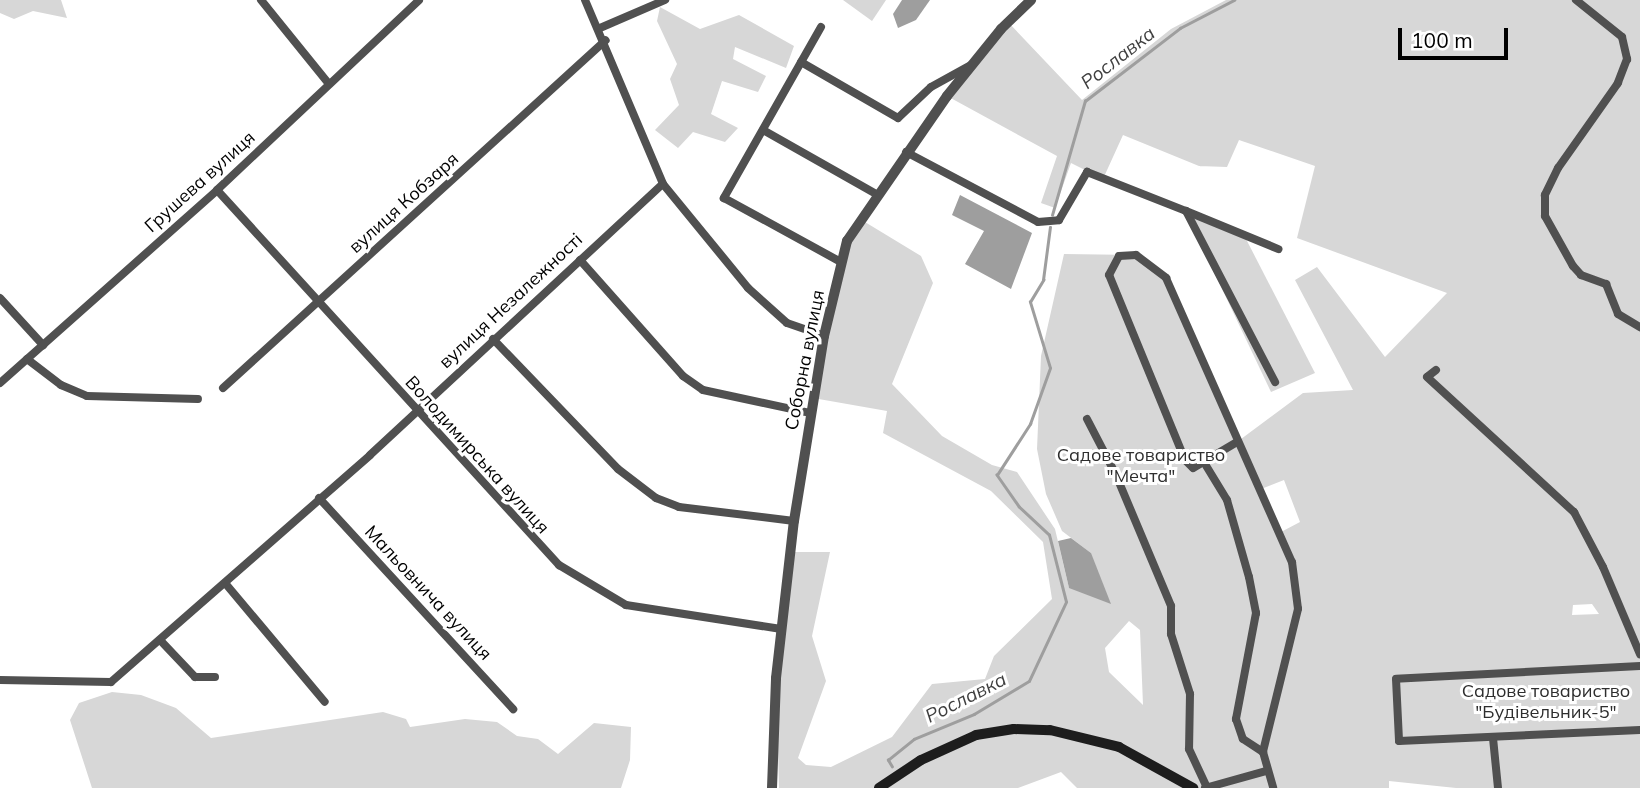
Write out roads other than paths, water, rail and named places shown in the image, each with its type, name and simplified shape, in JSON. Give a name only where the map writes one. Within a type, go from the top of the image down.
[{"type":"main road","points":[[879,788],[921,760],[976,735],[1014,729],[1050,730],[1119,747],[1193,788]]},
{"type":"street","points":[[261,0],[329,84]]},
{"type":"street","name":"Грушева вулиця","points":[[0,383],[217,190],[418,0]]},
{"type":"street","points":[[585,0],[606,40],[663,184],[748,288],[787,323],[824,336]]},
{"type":"street","points":[[600,28],[665,0]]},
{"type":"street","name":"Соборна вулиця","points":[[772,788],[780,629],[794,522],[824,336],[847,241],[876,194],[971,65],[1031,0]]},
{"type":"street","points":[[1576,0],[1622,37],[1627,58],[1618,83],[1558,168],[1545,195],[1545,216],[1573,267],[1581,275],[1606,284],[1618,314],[1640,327]]},
{"type":"street","points":[[821,27],[724,198],[841,262]]},
{"type":"street","name":"вулиця Кобзаря","points":[[223,388],[606,40]]},
{"type":"street","points":[[801,62],[898,118],[931,87],[971,65]]},
{"type":"street","points":[[763,130],[876,194]]},
{"type":"street","points":[[906,152],[1038,222],[1059,220],[1087,172],[1278,249]]},
{"type":"street","name":"вулиця Незалежності","points":[[0,680],[111,682],[416,411],[663,184]]},
{"type":"street","name":"Володимирська вулиця","points":[[217,190],[317,304],[536,543],[579,580],[625,605],[780,629]]},
{"type":"street","points":[[1186,211],[1275,382]]},
{"type":"street","points":[[1237,442],[1202,459],[1193,468],[1180,448],[1109,275],[1119,256],[1136,255],[1166,278],[1237,442],[1281,532],[1297,582],[1298,609],[1263,752],[1266,771],[1273,788]]},
{"type":"street","points":[[580,260],[684,376],[703,390],[810,413]]},
{"type":"street","points":[[0,298],[43,345]]},
{"type":"street","points":[[493,338],[618,469],[656,498],[679,507],[794,522]]},
{"type":"street","points":[[27,359],[61,385],[87,396],[198,399]]},
{"type":"street","points":[[1436,370],[1427,377],[1574,512],[1604,567],[1640,654]]},
{"type":"street","points":[[1087,419],[1116,475],[1171,606],[1171,634],[1190,694],[1189,749],[1206,786],[1266,771]]},
{"type":"street","points":[[1202,459],[1227,500],[1249,577],[1256,613],[1236,719],[1243,739],[1263,752]]},
{"type":"street","name":"Мальовнича вулиця","points":[[319,498],[513,709]]},
{"type":"street","points":[[225,583],[325,702]]},
{"type":"street","points":[[160,640],[195,677],[215,677]]},
{"type":"street","points":[[1640,666],[1396,679],[1399,741],[1640,730]]},
{"type":"street","points":[[1493,738],[1498,788]]},
{"type":"waterway","name":"Рославка","points":[[1052,215],[1085,101],[1180,28],[1234,0]]},
{"type":"waterway","name":"Рославка","points":[[892,767],[888,760],[914,739],[974,714],[1029,681],[1066,602],[1049,535],[1019,507],[997,475],[1030,424],[1050,368],[1030,302],[1043,280],[1050,227]]},
{"type":"park label","name":"Садове товариство \"Мечта\"","points":[[1141,466]]},
{"type":"park label","name":"Садове товариство \"Будівельник-5\"","points":[[1546,702]]}]
